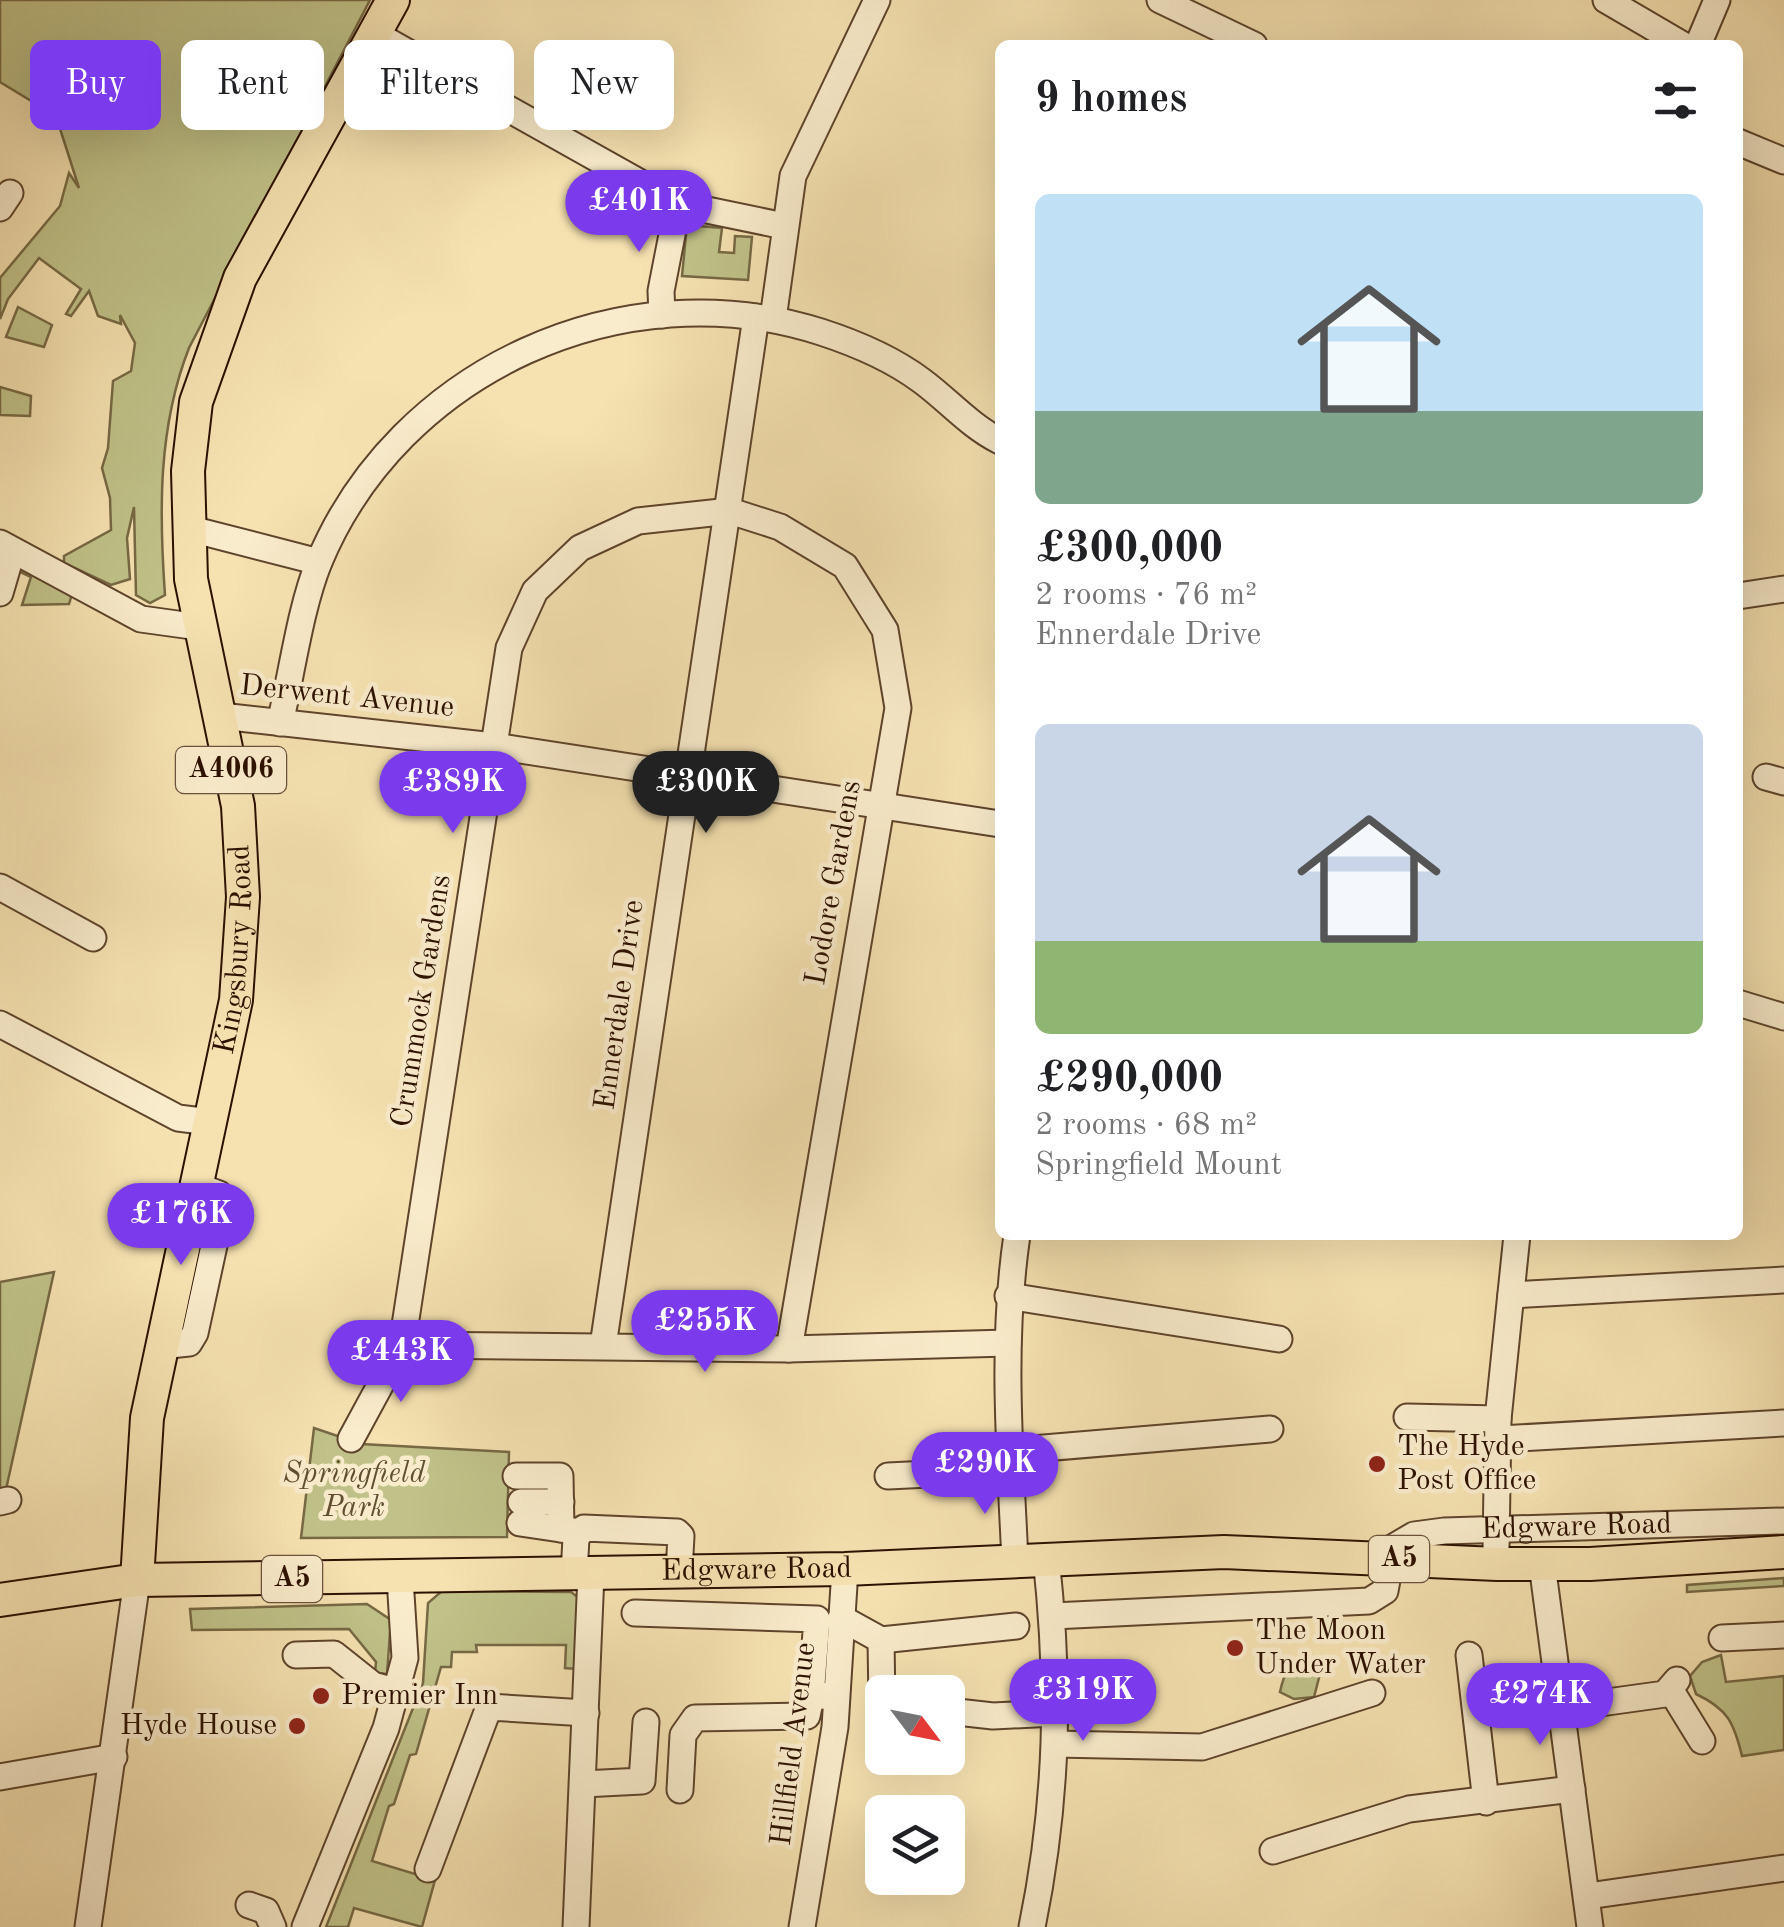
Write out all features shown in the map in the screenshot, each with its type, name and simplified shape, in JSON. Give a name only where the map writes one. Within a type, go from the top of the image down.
[{"type":"main road","name":"Kingsbury Road","points":[[137,1580],[147,1418],[236,1000],[243,896],[238,806],[199,626],[187,528],[196,402],[240,278],[392,0]]},
{"type":"main road","name":"Edgware Road","points":[[137,1580],[845,1569],[1224,1552],[1383,1558],[1496,1548],[1542,1564],[1784,1552]]},
{"type":"main road","name":"A5","points":[[0,1600],[137,1580]]},
{"type":"street","name":"Ennerdale Drive","points":[[603,1346],[687,775],[730,511],[792,176],[877,0]]},
{"type":"street","points":[[1160,0],[1244,40]]},
{"type":"street","points":[[1606,0],[1674,40]]},
{"type":"street","points":[[1700,40],[1717,0]]},
{"type":"street","points":[[375,34],[678,204],[784,226]]},
{"type":"street","points":[[1743,144],[1784,161]]},
{"type":"street","points":[[662,314],[661,291],[678,204]]},
{"type":"street","points":[[280,724],[319,562],[371,473],[442,397],[536,346],[597,324],[662,314],[764,318],[870,352],[921,380],[981,432],[995,439]]},
{"type":"street","name":"Crummock Gardens","points":[[402,1345],[509,648],[535,591],[580,548],[638,521],[730,511]]},
{"type":"street","name":"Lodore Gardens","points":[[730,511],[780,527],[845,566],[885,630],[898,708],[790,1349]]},
{"type":"street","points":[[187,528],[319,562]]},
{"type":"street","points":[[0,593],[6,547],[141,619],[199,626]]},
{"type":"street","points":[[1743,595],[1784,589]]},
{"type":"street","name":"Derwent Avenue","points":[[220,716],[494,746],[995,823]]},
{"type":"street","points":[[0,887],[93,938]]},
{"type":"street","points":[[1743,1004],[1784,1017]]},
{"type":"street","points":[[0,1025],[178,1118],[210,1122]]},
{"type":"street","points":[[1016,1240],[1008,1296],[1009,1460],[1030,1559],[1052,1616],[1055,1744],[1044,1866],[1032,1927]]},
{"type":"street","points":[[1496,1548],[1499,1429],[1516,1240]]},
{"type":"street","points":[[1511,1294],[1784,1280]]},
{"type":"street","points":[[1008,1296],[1279,1338]]},
{"type":"street","points":[[351,1438],[402,1345],[790,1349],[1008,1343]]},
{"type":"street","points":[[1407,1417],[1499,1429],[1784,1424]]},
{"type":"street","points":[[888,1476],[1270,1429]]},
{"type":"street","points":[[516,1476],[560,1476],[561,1502],[582,1574],[586,1713],[576,1927]]},
{"type":"street","points":[[561,1502],[520,1512],[570,1530],[678,1532],[679,1572]]},
{"type":"street","name":"Edgware Road","points":[[1496,1548],[1784,1521]]},
{"type":"street","points":[[1052,1616],[1369,1601],[1385,1591],[1383,1558]]},
{"type":"street","points":[[1542,1564],[1590,1927]]},
{"type":"street","name":"Hillfield Avenue","points":[[802,1927],[835,1728],[824,1696],[841,1618],[845,1569]]},
{"type":"street","points":[[305,1927],[386,1728],[405,1658],[400,1578]]},
{"type":"street","points":[[88,1927],[137,1580]]},
{"type":"street","points":[[634,1612],[817,1619],[824,1696],[807,1716],[695,1718],[683,1736],[680,1790]]},
{"type":"street","points":[[841,1618],[881,1640],[1016,1626]]},
{"type":"street","points":[[1722,1638],[1784,1636]]},
{"type":"street","points":[[881,1640],[882,1675]]},
{"type":"street","points":[[296,1654],[334,1654],[373,1685],[395,1691]]},
{"type":"street","points":[[1469,1655],[1486,1802]]},
{"type":"street","points":[[1564,1708],[1664,1694],[1674,1684],[1702,1741]]},
{"type":"street","points":[[1055,1744],[1202,1747],[1372,1694]]},
{"type":"street","points":[[428,1869],[488,1707],[586,1713]]},
{"type":"street","points":[[965,1713],[993,1716],[1054,1713]]},
{"type":"street","points":[[583,1784],[642,1781],[646,1722]]},
{"type":"street","points":[[0,1777],[114,1757]]},
{"type":"street","points":[[1274,1851],[1409,1809],[1572,1790]]},
{"type":"street","points":[[1588,1896],[1784,1868]]},
{"type":"street","points":[[249,1905],[266,1911],[273,1927]]},
{"type":"green space","points":[[0,0],[370,0],[349,40],[344,40],[344,50],[324,88],[324,40],[181,40],[181,130],[302,130],[189,348],[179,378],[163,470],[165,595],[150,603],[136,595],[134,507],[127,538],[130,579],[111,585],[64,563],[64,556],[111,530],[110,498],[102,468],[108,448],[113,381],[131,371],[135,343],[120,315],[121,324],[98,316],[89,291],[71,316],[66,314],[81,289],[39,258],[8,299],[0,319],[0,278],[60,206],[69,173],[79,188],[60,130],[161,130],[161,40],[30,40],[30,100],[0,82]]},
{"type":"green space","points":[[687,225],[722,228],[719,252],[734,253],[735,236],[752,237],[748,280],[682,276]]},
{"type":"green space","points":[[18,307],[52,325],[44,347],[6,337]]},
{"type":"green space","points":[[0,387],[31,396],[30,416],[0,415]]},
{"type":"green space","points":[[17,561],[72,594],[69,604],[22,605],[31,577],[14,569]]},
{"type":"green space","points":[[54,1272],[5,1494],[0,1495],[0,1282]]},
{"type":"green space","name":"Springfield Park","points":[[314,1428],[361,1444],[509,1452],[507,1537],[301,1538]]},
{"type":"green space","points":[[1784,1578],[1784,1586],[1687,1592],[1687,1585]]},
{"type":"green space","points":[[442,1591],[571,1592],[579,1598],[575,1669],[565,1668],[566,1645],[476,1645],[477,1652],[452,1652],[451,1667],[441,1667],[416,1754],[410,1755],[394,1804],[389,1806],[372,1861],[435,1880],[422,1927],[354,1908],[348,1927],[326,1927],[423,1683],[428,1603]]},
{"type":"green space","points":[[367,1604],[391,1620],[387,1674],[375,1673],[376,1662],[349,1629],[192,1630],[190,1609]]},
{"type":"green space","points":[[1721,1655],[1726,1682],[1784,1676],[1784,1750],[1742,1756],[1728,1718],[1716,1705],[1696,1694],[1690,1676],[1702,1662]]},
{"type":"green space","points":[[1310,1659],[1322,1666],[1314,1697],[1294,1699],[1280,1692],[1289,1669]]},
{"type":"place","name":"The Hyde Post Office","points":[[1377,1464]]},
{"type":"place","name":"The Moon Under Water","points":[[1235,1648]]},
{"type":"place","name":"Premier Inn","points":[[321,1696]]},
{"type":"place","name":"Hyde House","points":[[297,1726]]}]
